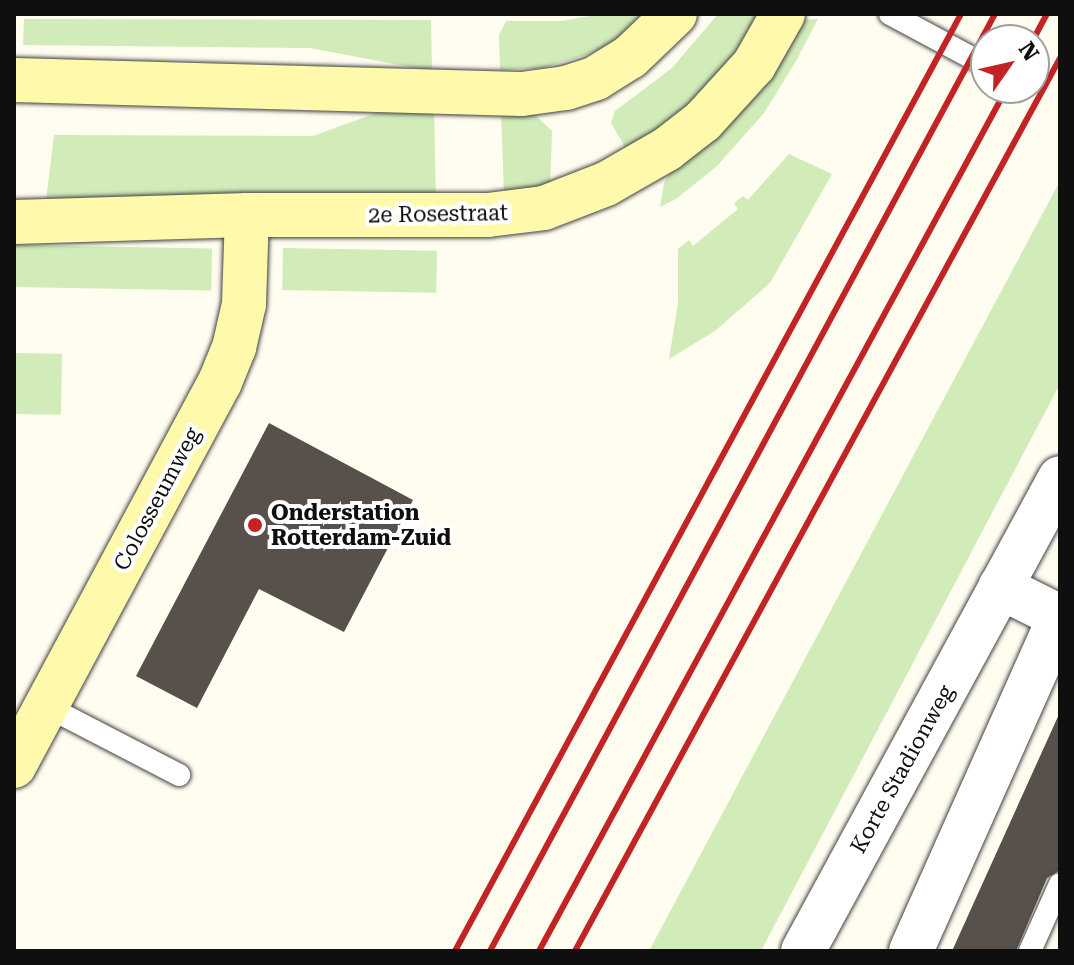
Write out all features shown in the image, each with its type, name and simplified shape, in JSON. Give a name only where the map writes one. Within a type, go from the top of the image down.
[{"type":"main road","points":[[14,80],[522,94],[566,88],[596,78],[630,57],[675,14]]},
{"type":"main road","name":"2e Rosestraat","points":[[14,222],[247,215],[488,215],[573,199],[667,149],[703,121],[754,65],[783,14]]},
{"type":"main road","name":"Colosseumweg","points":[[14,766],[220,382],[234,348],[244,304],[247,215]]},
{"type":"street","name":"Korte Stadionweg","points":[[803,951],[1060,478]]},
{"type":"street","points":[[911,951],[1060,617],[1000,587]]},
{"type":"lane","points":[[890,14],[970,57]]},
{"type":"lane","points":[[46,706],[179,775]]},
{"type":"lane","points":[[1030,951],[1060,884]]},
{"type":"green space","points":[[600,14],[649,14],[608,45],[586,55],[541,68],[500,70],[499,35],[506,21],[562,21]]},
{"type":"green space","points":[[718,14],[765,14],[702,98],[628,152],[611,123],[615,111],[672,68]]},
{"type":"green space","points":[[24,19],[431,20],[432,71],[310,48],[23,45]]},
{"type":"green space","points":[[818,19],[764,113],[717,166],[676,199],[660,207],[664,183],[671,171],[800,20]]},
{"type":"green space","points":[[434,102],[436,205],[46,201],[54,135],[313,136],[387,109]]},
{"type":"green space","points":[[501,110],[533,113],[552,131],[550,188],[504,196]]},
{"type":"green space","points":[[789,154],[832,174],[770,283],[715,331],[669,359],[678,303],[678,249],[689,240],[693,246],[738,209],[734,203],[743,196],[748,200]]},
{"type":"green space","points":[[1060,181],[1060,384],[761,951],[649,951]]},
{"type":"green space","points":[[14,245],[212,248],[211,290],[14,287]]},
{"type":"green space","points":[[283,248],[437,251],[436,293],[282,290]]},
{"type":"green space","points":[[14,353],[62,354],[61,415],[14,414]]},
{"type":"building","points":[[269,423],[413,500],[344,632],[259,589],[197,708],[136,676]]},
{"type":"building","points":[[1060,712],[1060,870],[1047,878],[1016,951],[952,951]]},
{"type":"railway","points":[[455,951],[961,14]]},
{"type":"railway","points":[[490,951],[995,14]]},
{"type":"railway","points":[[1042,24],[1047,14]]},
{"type":"railway","points":[[575,951],[1060,58]]},
{"type":"railway","points":[[539,951],[998,104]]},
{"type":"place","name":"Onderstation Rotterdam-Zuid","points":[[255,525]]}]
